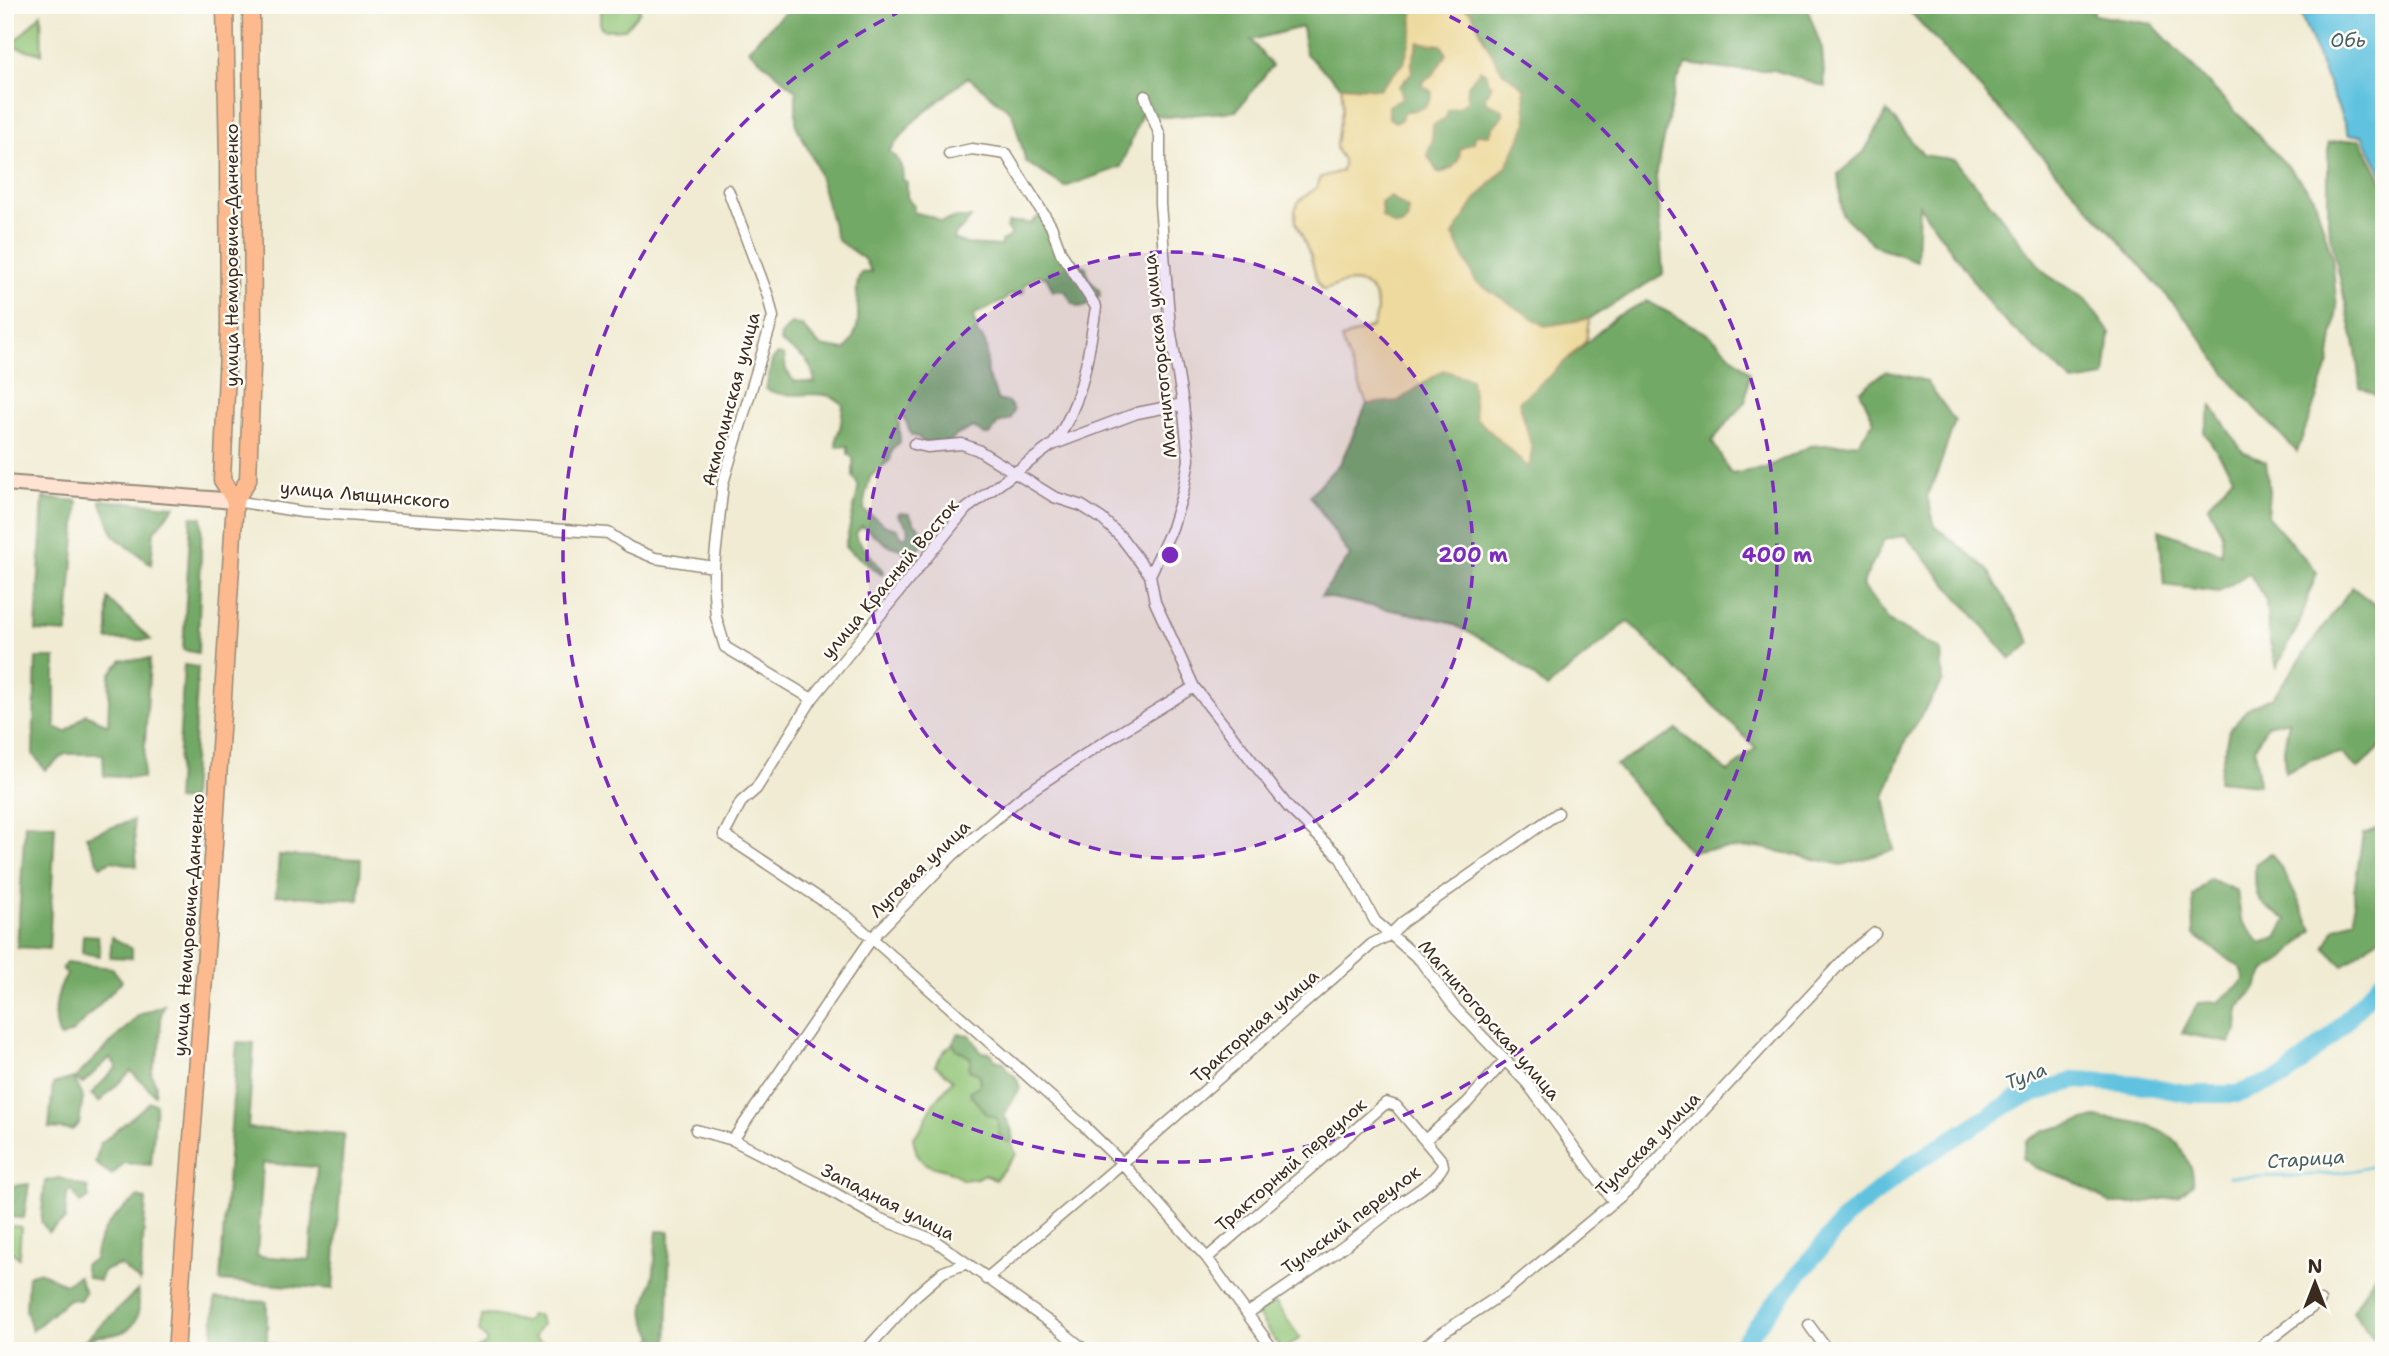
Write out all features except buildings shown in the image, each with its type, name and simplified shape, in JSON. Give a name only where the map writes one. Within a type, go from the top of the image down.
[{"type":"main road","name":"улица Немировича-Данченко","points":[[225,5],[229,329],[222,480],[235,501]]},
{"type":"main road","name":"улица Немировича-Данченко","points":[[176,1351],[214,845],[235,501],[248,480],[251,390],[251,5]]},
{"type":"street","name":"Магнитогорская улица","points":[[1145,96],[1160,136],[1160,204],[1170,328],[1189,460],[1172,528],[1150,575],[1155,602],[1194,687],[1289,808],[1340,856],[1375,921],[1420,960],[1455,1008],[1527,1083],[1614,1202]]},
{"type":"street","points":[[949,154],[972,149],[1006,154],[1051,226],[1061,253],[1096,307],[1081,387],[1068,424],[1052,445]]},
{"type":"street","name":"Акмолинская улица","points":[[728,190],[768,296],[773,317],[723,483],[714,566],[716,617],[725,647],[812,699]]},
{"type":"street","name":"улица Красный Восток","points":[[872,938],[849,918],[724,835],[741,802],[757,789],[812,699],[966,509],[1052,445],[1137,413],[1183,404]]},
{"type":"street","points":[[914,444],[928,447],[962,444],[978,450],[1054,497],[1082,506],[1102,519],[1121,537],[1150,575]]},
{"type":"street","name":"улица Лыщинского","points":[[5,483],[235,501],[302,512],[608,533],[629,547],[654,558],[714,566]]},
{"type":"street","name":"Луговая улица","points":[[733,1140],[872,938],[953,855],[1024,795],[1194,687]]},
{"type":"street","name":"Тракторная улица","points":[[986,1279],[1372,944],[1391,934],[1403,922],[1558,813]]},
{"type":"street","name":"Тульская улица","points":[[1419,1351],[1438,1335],[1505,1292],[1614,1202],[1652,1167],[1851,953],[1875,933]]},
{"type":"street","points":[[872,938],[1122,1163],[1207,1258],[1274,1351]]},
{"type":"street","points":[[1425,1140],[1468,1104],[1505,1060]]},
{"type":"street","name":"Тракторный переулок","points":[[1207,1258],[1386,1103],[1396,1106],[1425,1140]]},
{"type":"street","name":"Западная улица","points":[[696,1130],[733,1140],[878,1218],[934,1240],[1086,1351]]},
{"type":"street","name":"Тульский переулок","points":[[1248,1313],[1338,1253],[1435,1177],[1443,1166],[1425,1140]]},
{"type":"street","points":[[865,1351],[943,1272],[965,1264]]},
{"type":"street","points":[[2255,1351],[2320,1301]]},
{"type":"street","points":[[1809,1325],[1828,1351]]},
{"type":"green space","points":[[792,5],[1412,5],[1413,28],[1404,63],[1379,89],[1341,86],[1306,54],[1302,27],[1251,40],[1272,66],[1236,111],[1166,117],[1142,113],[1121,167],[1065,187],[1026,162],[1012,113],[968,77],[914,121],[889,151],[898,160],[903,180],[907,182],[907,197],[914,206],[913,212],[941,222],[954,218],[971,218],[954,239],[966,244],[1001,246],[1001,241],[1011,236],[1006,229],[1008,223],[1030,224],[1040,215],[1065,252],[1086,267],[1089,279],[1099,290],[1100,296],[1084,307],[1077,306],[1065,291],[1053,291],[1047,278],[1039,275],[1025,284],[1023,293],[1010,295],[1004,301],[973,315],[978,335],[986,346],[988,377],[997,400],[1008,402],[1014,410],[1011,419],[998,423],[990,435],[985,435],[973,427],[950,442],[923,442],[911,435],[906,421],[898,417],[900,442],[892,450],[890,460],[870,477],[864,510],[886,526],[897,529],[903,538],[907,536],[909,529],[898,515],[909,514],[921,533],[930,536],[906,559],[903,550],[888,545],[862,526],[856,533],[857,539],[883,571],[882,575],[845,547],[858,485],[853,477],[853,458],[848,454],[848,446],[837,447],[836,443],[843,405],[836,399],[818,394],[786,394],[766,389],[772,360],[778,354],[784,356],[786,370],[794,381],[815,383],[806,361],[780,341],[781,335],[791,324],[801,325],[820,346],[846,350],[858,322],[857,290],[861,273],[872,272],[864,259],[837,240],[816,165],[796,125],[796,91],[748,49]]},
{"type":"green space","points":[[1461,5],[1806,5],[1822,49],[1825,87],[1774,70],[1731,70],[1687,64],[1676,82],[1656,177],[1663,274],[1589,319],[1545,326],[1476,282],[1452,235],[1475,200],[1507,166],[1524,88],[1502,71],[1474,18]]},
{"type":"green space","points":[[1904,5],[2094,5],[2094,15],[2152,24],[2290,169],[2314,197],[2332,256],[2337,309],[2329,363],[2297,452],[2235,386],[2187,319],[2122,244]]},
{"type":"green space","points":[[600,6],[638,6],[640,11],[625,29],[604,30],[600,26]]},
{"type":"green space","points":[[41,14],[42,54],[11,46]]},
{"type":"green space","points":[[1418,42],[1441,45],[1447,54],[1433,74],[1421,83],[1432,92],[1427,105],[1421,109],[1406,111],[1401,120],[1395,122],[1389,118],[1388,106],[1399,86],[1406,81]]},
{"type":"green space","points":[[1480,70],[1487,74],[1492,85],[1485,97],[1505,111],[1489,135],[1474,142],[1457,165],[1439,173],[1427,155],[1432,142],[1433,124],[1446,118],[1448,110],[1460,107],[1468,86]]},
{"type":"green space","points":[[1887,111],[1923,155],[1956,160],[2046,274],[2085,299],[2110,333],[2105,377],[2073,382],[1996,313],[1919,205],[1917,261],[1875,246],[1842,214],[1838,174],[1864,152]]},
{"type":"green space","points":[[2360,139],[2384,183],[2384,411],[2378,397],[2360,387],[2356,351],[2328,224],[2328,143]]},
{"type":"green space","points":[[1390,196],[1408,209],[1408,218],[1403,225],[1395,226],[1382,218],[1381,203]]},
{"type":"green space","points":[[1647,301],[1710,335],[1750,373],[1745,402],[1712,441],[1731,474],[1765,468],[1810,446],[1858,443],[1874,421],[1860,391],[1886,371],[1926,381],[1955,421],[1927,496],[1935,526],[1987,569],[2031,643],[2011,659],[1905,535],[1884,540],[1862,585],[1890,622],[1941,650],[1943,681],[1906,739],[1884,797],[1894,850],[1842,865],[1758,847],[1689,851],[1616,765],[1677,730],[1728,772],[1756,748],[1628,621],[1547,688],[1506,652],[1447,621],[1321,596],[1350,556],[1310,495],[1341,462],[1367,404],[1398,401],[1443,370],[1472,379],[1476,418],[1529,467],[1532,449],[1519,401],[1617,316]]},
{"type":"green space","points":[[2212,406],[2243,452],[2266,462],[2269,492],[2267,516],[2317,572],[2299,624],[2277,667],[2269,639],[2266,601],[2249,573],[2219,592],[2164,585],[2159,530],[2221,553],[2222,534],[2208,506],[2233,476],[2204,432]]},
{"type":"green space","points":[[43,498],[78,501],[67,633],[36,631]]},
{"type":"green space","points":[[100,500],[175,506],[154,531],[151,564],[114,536]]},
{"type":"green space","points":[[191,517],[202,517],[198,653],[183,650]]},
{"type":"green space","points":[[2352,587],[2384,612],[2384,744],[2358,769],[2341,753],[2312,759],[2285,772],[2284,749],[2289,720],[2267,725],[2255,748],[2259,785],[2218,781],[2229,730],[2249,707],[2273,697]]},
{"type":"green space","points":[[108,599],[151,640],[108,640]]},
{"type":"green space","points":[[36,658],[55,658],[55,727],[66,732],[86,714],[108,725],[110,674],[122,660],[150,659],[143,778],[104,776],[103,754],[65,754],[45,770],[33,754]]},
{"type":"green space","points":[[184,665],[198,667],[191,801],[176,800]]},
{"type":"green space","points":[[133,820],[137,866],[112,861],[100,866],[86,836]]},
{"type":"green space","points":[[25,823],[55,825],[49,949],[17,947]]},
{"type":"green space","points":[[2384,826],[2384,936],[2343,966],[2325,948],[2335,928],[2355,919],[2354,891],[2363,834]]},
{"type":"green space","points":[[2271,853],[2313,930],[2280,962],[2265,971],[2256,988],[2238,1008],[2237,1031],[2229,1043],[2182,1033],[2198,1003],[2218,1002],[2245,980],[2241,968],[2194,935],[2193,896],[2210,879],[2237,891],[2241,920],[2260,943],[2277,938],[2287,919],[2263,904],[2256,885],[2255,864]]},
{"type":"green space","points":[[279,855],[361,859],[359,900],[276,895]]},
{"type":"green space","points":[[83,935],[98,936],[100,956],[82,953]]},
{"type":"green space","points":[[112,937],[132,949],[132,958],[110,957]]},
{"type":"green space","points":[[66,963],[112,968],[122,981],[73,1032],[60,1038],[56,1005],[67,975],[62,968]]},
{"type":"green space","points":[[164,1005],[160,1047],[151,1073],[156,1085],[155,1095],[131,1071],[99,1102],[91,1094],[117,1067],[110,1058],[82,1084],[75,1078],[139,1015]]},
{"type":"green space","points":[[958,1034],[970,1035],[981,1052],[991,1053],[995,1060],[1004,1062],[1007,1070],[1016,1077],[1020,1088],[1004,1115],[1011,1128],[1011,1142],[1005,1141],[999,1135],[997,1118],[986,1114],[971,1094],[970,1091],[980,1085],[979,1074],[969,1070],[971,1058],[955,1048],[953,1043]]},
{"type":"green space","points":[[237,1042],[254,1043],[248,1128],[344,1134],[333,1289],[220,1281]],"holes":[[[263,1163],[317,1167],[310,1260],[257,1256]]]},
{"type":"green space","points":[[953,1043],[955,1048],[971,1058],[973,1061],[968,1067],[979,1074],[980,1085],[971,1096],[997,1118],[1005,1141],[1011,1142],[1016,1154],[995,1180],[984,1174],[963,1180],[946,1170],[925,1164],[916,1150],[913,1137],[921,1129],[933,1104],[953,1080],[935,1065]]},
{"type":"green space","points":[[74,1078],[83,1098],[79,1124],[72,1130],[49,1128],[53,1084]]},
{"type":"green space","points":[[150,1102],[156,1104],[151,1165],[124,1163],[112,1175],[95,1163],[100,1144]]},
{"type":"green space","points":[[2095,1117],[2147,1125],[2170,1136],[2188,1161],[2193,1173],[2193,1184],[2179,1196],[2134,1204],[2111,1204],[2071,1180],[2036,1168],[2022,1158],[2026,1141],[2045,1131]]},
{"type":"green space","points":[[59,1178],[87,1187],[89,1198],[80,1203],[71,1188],[67,1194],[65,1220],[48,1232],[41,1221],[45,1181]]},
{"type":"green space","points":[[29,1184],[24,1218],[5,1217],[5,1187]]},
{"type":"green space","points":[[138,1197],[146,1200],[140,1282],[120,1265],[103,1271],[99,1281],[87,1277],[84,1265],[94,1260],[103,1232],[122,1210]]},
{"type":"green space","points":[[5,1225],[21,1227],[19,1258],[5,1246]]},
{"type":"green space","points":[[657,1231],[670,1232],[667,1351],[649,1351],[648,1346],[654,1336],[644,1312],[654,1271]]},
{"type":"green space","points":[[2384,1260],[2384,1351],[2382,1351],[2353,1311]]},
{"type":"green space","points":[[39,1272],[65,1284],[78,1276],[85,1292],[80,1300],[69,1299],[32,1331],[26,1310],[28,1276]]},
{"type":"green space","points":[[138,1290],[138,1312],[132,1326],[117,1334],[95,1336],[82,1351],[73,1351]]},
{"type":"green space","points":[[215,1299],[267,1302],[267,1342],[292,1351],[212,1351]]},
{"type":"green space","points":[[1275,1302],[1300,1338],[1282,1351],[1257,1314]]},
{"type":"green space","points":[[492,1315],[525,1322],[531,1315],[538,1315],[542,1324],[534,1337],[555,1351],[469,1351],[481,1348],[487,1343],[479,1331],[482,1316]]},
{"type":"sand","points":[[1412,5],[1461,5],[1472,13],[1502,71],[1524,88],[1527,123],[1507,166],[1475,200],[1453,235],[1476,282],[1545,326],[1589,319],[1586,341],[1519,401],[1532,449],[1529,468],[1476,418],[1471,379],[1443,370],[1398,401],[1367,404],[1341,339],[1372,327],[1377,310],[1374,295],[1369,288],[1355,282],[1323,290],[1317,281],[1311,257],[1296,222],[1295,211],[1299,201],[1317,187],[1321,177],[1342,171],[1343,160],[1336,146],[1342,110],[1341,86],[1379,89],[1404,63],[1413,28]],"holes":[[[1418,42],[1441,45],[1447,54],[1433,74],[1421,84],[1432,92],[1429,103],[1423,108],[1403,112],[1401,120],[1395,122],[1389,118],[1388,106],[1403,97],[1399,87],[1412,72],[1411,66]],[[1480,70],[1487,74],[1487,82],[1492,85],[1485,97],[1486,102],[1502,109],[1504,114],[1489,135],[1476,134],[1474,142],[1460,149],[1455,165],[1438,173],[1427,155],[1432,142],[1433,125],[1446,118],[1448,110],[1460,107],[1467,101],[1468,86]],[[1390,196],[1408,209],[1408,218],[1403,225],[1395,226],[1382,217],[1381,203]]]},
{"type":"water","name":"Обь","points":[[2297,5],[2384,5],[2384,176],[2362,135],[2349,135]]},
{"type":"waterway","name":"Тула","points":[[1736,1351],[1845,1218],[1912,1164],[2015,1100],[2076,1080],[2137,1084],[2191,1094],[2237,1094],[2284,1077],[2332,1036],[2384,978]]},
{"type":"waterway","name":"Старица","points":[[2229,1177],[2331,1174],[2369,1167],[2384,1161]]}]
